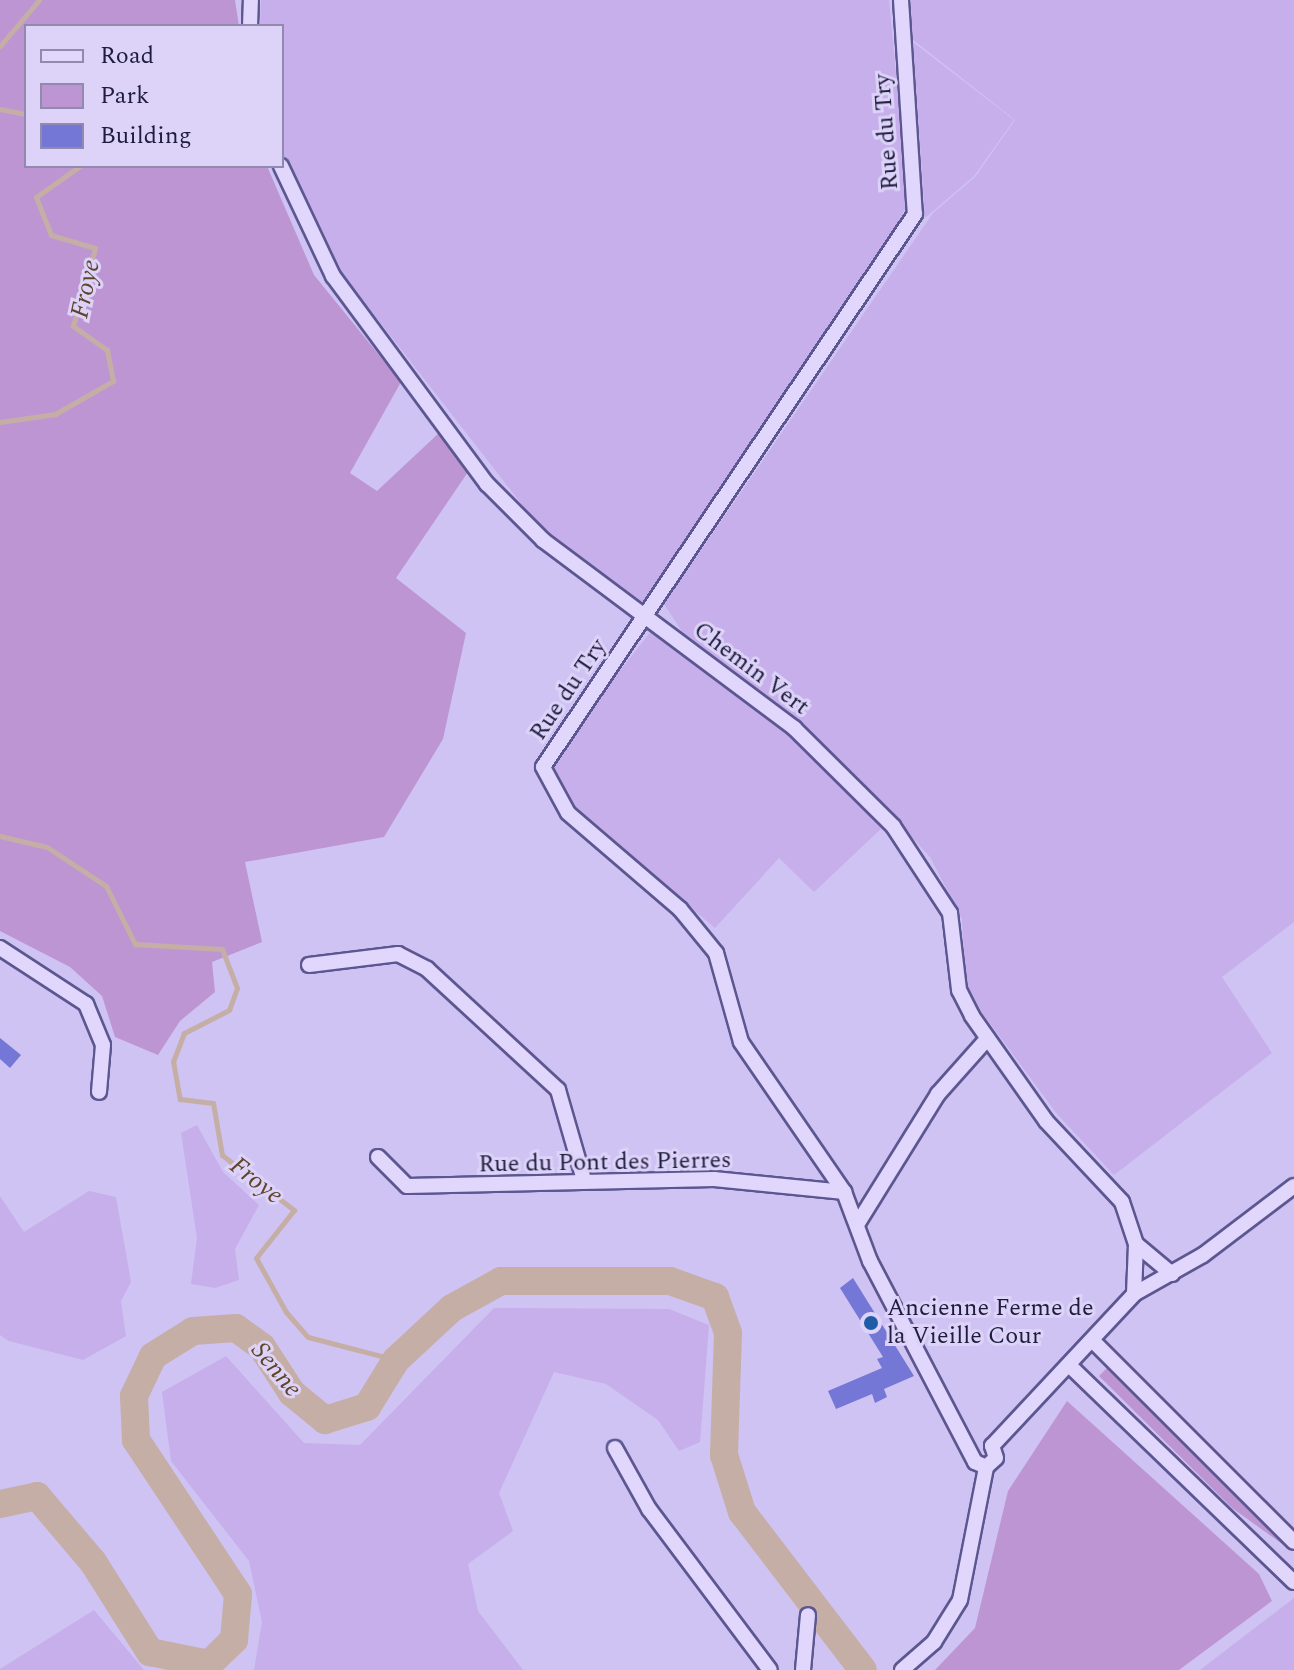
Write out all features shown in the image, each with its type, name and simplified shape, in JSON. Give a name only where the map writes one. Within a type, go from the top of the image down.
[{"type":"street","points":[[250,24],[251,0]]},
{"type":"street","name":"Rue du Try","points":[[901,0],[915,214],[543,767],[568,813],[680,909],[716,953],[741,1042],[844,1192],[870,1261],[974,1450],[975,1462],[986,1467]]},
{"type":"street","name":"Chemin Vert","points":[[282,168],[333,276],[487,484],[543,540],[794,728],[893,826],[950,913],[959,990],[987,1039],[1046,1121],[1122,1202],[1136,1244],[1134,1294]]},
{"type":"street","points":[[0,948],[86,1004],[103,1045],[99,1092]]},
{"type":"street","points":[[309,965],[398,954],[427,969],[558,1090],[584,1180]]},
{"type":"street","points":[[858,1223],[938,1094],[987,1039]]},
{"type":"street","name":"Rue du Pont des Pierres","points":[[378,1157],[407,1186],[714,1179],[844,1192]]},
{"type":"street","points":[[974,1450],[992,1446],[1134,1294],[1172,1274],[1294,1186]]},
{"type":"street","points":[[1136,1244],[1172,1274]]},
{"type":"street","points":[[1093,1341],[1294,1542]]},
{"type":"street","points":[[1070,1366],[1294,1581]]},
{"type":"street","points":[[902,1670],[934,1642],[960,1600],[986,1467],[996,1458],[992,1446]]},
{"type":"street","points":[[615,1448],[649,1509],[770,1670]]},
{"type":"street","points":[[803,1670],[808,1615]]},
{"type":"shaded area","points":[[261,0],[889,0],[908,202],[890,241],[642,605],[534,520],[344,276],[303,208],[284,158],[284,24],[260,24]]},
{"type":"shaded area","points":[[911,0],[1294,0],[1294,922],[1222,977],[1272,1053],[1114,1175],[1057,1114],[966,991],[962,919],[930,857],[850,770],[685,636],[664,604],[933,213],[975,177],[1015,120],[912,39]]},
{"type":"shaded area","points":[[913,42],[1014,120],[974,176],[925,218]]},
{"type":"shaded area","points":[[652,630],[827,764],[884,826],[814,892],[779,858],[715,928],[565,801],[550,776],[555,753]]},
{"type":"shaded area","points":[[197,1125],[223,1172],[259,1205],[235,1249],[239,1280],[215,1288],[191,1284],[197,1238],[181,1133]]},
{"type":"shaded area","points":[[89,1191],[116,1197],[131,1282],[121,1301],[126,1336],[83,1360],[9,1341],[0,1335],[0,1196],[24,1232]]},
{"type":"shaded area","points":[[494,1308],[669,1309],[709,1325],[700,1442],[679,1451],[658,1420],[606,1384],[554,1372],[499,1493],[513,1531],[468,1564],[478,1611],[523,1670],[254,1670],[262,1622],[249,1561],[171,1461],[162,1392],[226,1356],[304,1443],[360,1445]]},
{"type":"shaded area","points":[[1294,1598],[1294,1670],[1200,1670]]},
{"type":"shaded area","points":[[94,1610],[144,1670],[0,1670],[0,1669]]},
{"type":"green space","points":[[0,0],[235,0],[239,24],[24,24],[24,168],[268,168],[314,275],[401,382],[350,473],[377,491],[440,432],[468,472],[396,578],[466,633],[443,739],[384,837],[245,862],[262,942],[212,962],[215,992],[180,1021],[158,1055],[115,1037],[102,996],[70,967],[0,931]]},
{"type":"green space","points":[[1107,1368],[1292,1551],[1232,1508],[1099,1376]]},
{"type":"green space","points":[[1067,1401],[1259,1574],[1272,1601],[1179,1670],[935,1670],[975,1628],[1008,1491]]},
{"type":"building","points":[[0,1038],[21,1055],[10,1068],[0,1059]]},
{"type":"building","name":"Ancienne Ferme de la Vieille Cour","points":[[853,1278],[914,1376],[884,1389],[887,1397],[875,1403],[872,1394],[836,1409],[828,1391],[882,1368],[877,1359],[883,1357],[840,1288]]},
{"type":"waterway","name":"Froye","points":[[0,46],[39,0]]},
{"type":"waterway","name":"Froye","points":[[0,109],[24,114]]},
{"type":"waterway","name":"Froye","points":[[0,422],[55,414],[113,381],[107,350],[73,326],[95,248],[51,235],[36,197],[77,168]]},
{"type":"waterway","name":"Froye","points":[[0,836],[47,847],[106,886],[135,944],[222,949],[237,988],[229,1010],[184,1033],[173,1061],[180,1099],[213,1103],[222,1155],[294,1210],[256,1258],[286,1312],[308,1337],[396,1360]]},
{"type":"waterway","name":"Senne","points":[[0,1504],[37,1496],[93,1562],[150,1652],[209,1664],[234,1640],[238,1594],[136,1440],[134,1396],[153,1356],[193,1331],[236,1328],[262,1347],[292,1393],[325,1420],[367,1407],[396,1360],[452,1308],[501,1281],[670,1281],[715,1297],[728,1333],[724,1455],[742,1512],[863,1670]]},
{"type":"place","name":"Ancienne Ferme de la Vieille Cour","points":[[871,1323]]}]
